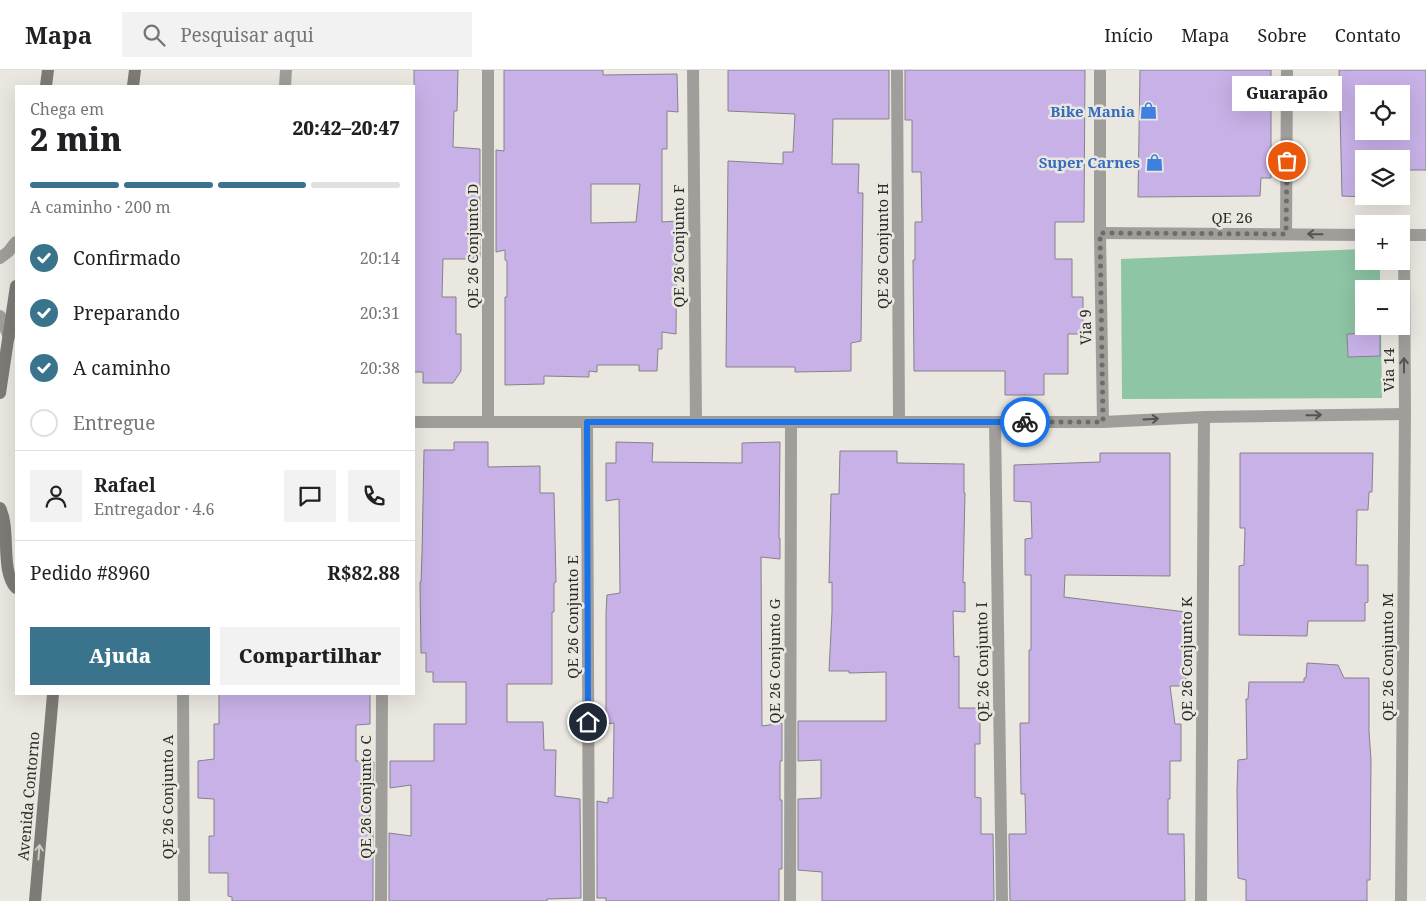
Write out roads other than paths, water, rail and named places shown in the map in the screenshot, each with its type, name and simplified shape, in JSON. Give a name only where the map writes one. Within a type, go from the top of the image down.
[{"type":"main road","points":[[46,85],[48,70]]},
{"type":"main road","points":[[133,85],[135,70]]},
{"type":"main road","points":[[0,393],[15,293]]},
{"type":"main road","points":[[0,508],[4,517],[6,566],[11,584],[15,587]]},
{"type":"main road","name":"Avenida Contorno","points":[[35,901],[52,695]]},
{"type":"street","points":[[286,70],[286,85]]},
{"type":"street","name":"QE 26 Conjunto D","points":[[488,70],[488,422]]},
{"type":"street","name":"QE 26 Conjunto F","points":[[693,70],[696,422]]},
{"type":"street","name":"QE 26 Conjunto H","points":[[897,70],[899,422]]},
{"type":"street","name":"Via 9","points":[[1100,70],[1103,422]]},
{"type":"street","points":[[1286,234],[1288,70]]},
{"type":"street","name":"QE 26","points":[[1100,233],[1355,235]]},
{"type":"street","points":[[1410,235],[1426,235]]},
{"type":"street","points":[[0,258],[15,243]]},
{"type":"street","name":"Via 14","points":[[1403,270],[1405,414]]},
{"type":"street","points":[[0,316],[9,337]]},
{"type":"street","points":[[415,422],[1103,422],[1204,417],[1405,414]]},
{"type":"street","name":"QE 26 Conjunto M","points":[[1401,901],[1405,414]]},
{"type":"street","name":"QE 26 Conjunto K","points":[[1201,901],[1204,417]]},
{"type":"street","name":"QE 26 Conjunto E","points":[[587,422],[589,901]]},
{"type":"street","name":"QE 26 Conjunto G","points":[[790,901],[791,422]]},
{"type":"street","name":"QE 26 Conjunto I","points":[[994,422],[1002,901]]},
{"type":"street","name":"QE 26 Conjunto A","points":[[183,695],[184,901]]},
{"type":"street","name":"QE 26 Conjunto C","points":[[381,901],[382,695]]},
{"type":"place","name":"Bike Mania","points":[[1149,111]]},
{"type":"place","name":"Guarapão","points":[[1287,161]]},
{"type":"place","name":"Super Carnes","points":[[1154,162]]}]
